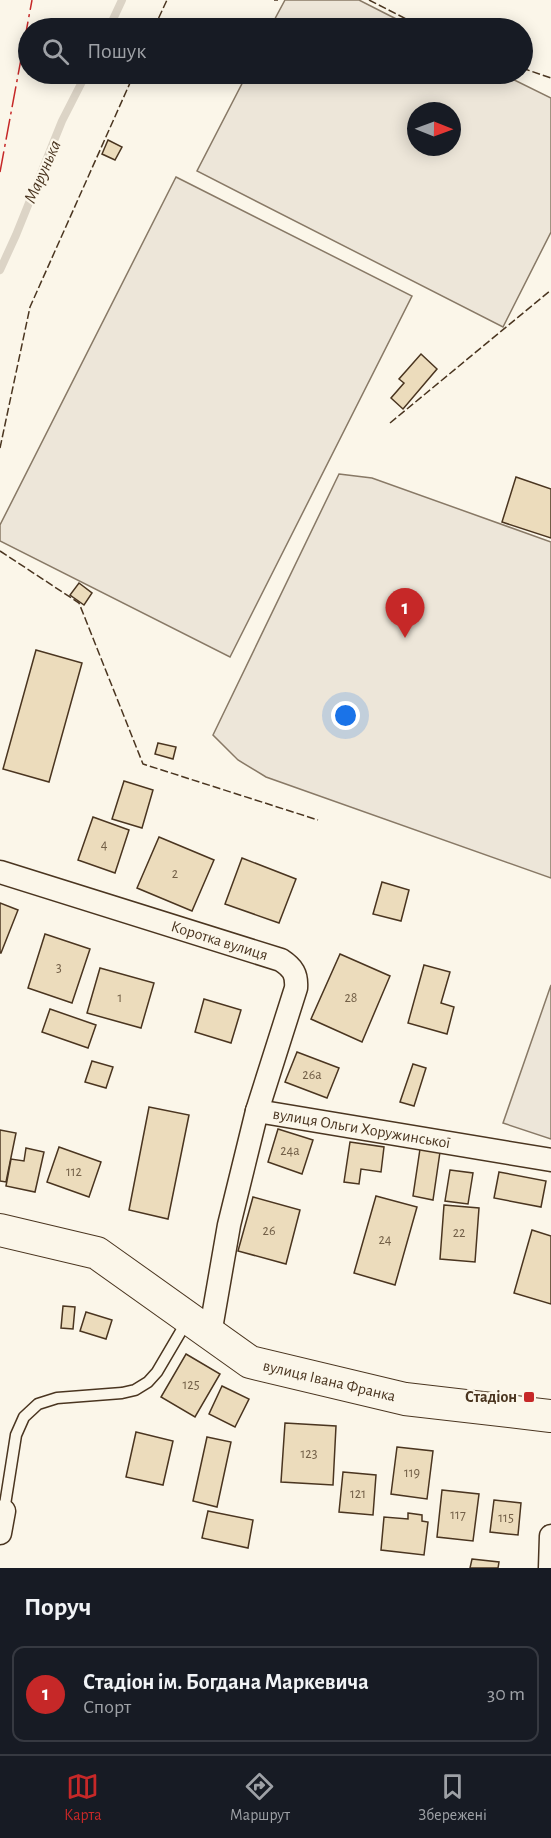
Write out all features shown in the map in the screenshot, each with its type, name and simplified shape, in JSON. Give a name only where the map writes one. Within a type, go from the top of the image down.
[{"type":"street","name":"Коротка вулиця","points":[[0,872],[281,960],[291,966],[297,976],[296,988],[256,1111]]},
{"type":"street","name":"вулиця Ольги Хоружинської","points":[[199,1326],[229,1225],[256,1111],[551,1160]]},
{"type":"street","name":"вулиця Івана Франка","points":[[0,1230],[97,1253],[250,1362],[405,1399],[551,1416]]},
{"type":"street","points":[[0,1533],[4,1511]]},
{"type":"street","points":[[550,1568],[551,1536]]},
{"type":"lane","points":[[4,1511],[16,1435],[24,1417],[38,1404],[57,1398],[135,1390],[147,1382],[199,1326]]},
{"type":"shaded area","points":[[285,0],[359,0],[394,18],[275,18]]},
{"type":"shaded area","points":[[242,84],[522,84],[551,98],[551,232],[503,327],[197,171]]},
{"type":"shaded area","points":[[176,177],[412,296],[230,657],[0,541],[0,525]]},
{"type":"shaded area","points":[[339,474],[372,478],[551,542],[551,878],[266,777],[238,760],[213,735]]},
{"type":"shaded area","points":[[551,985],[551,1139],[503,1123]]},
{"type":"building","points":[[108,140],[122,147],[115,160],[102,154]]},
{"type":"building","points":[[421,354],[437,369],[403,409],[391,398],[404,383],[399,379]]},
{"type":"building","points":[[516,477],[551,489],[551,538],[502,522]]},
{"type":"building","points":[[79,583],[92,593],[84,605],[70,595]]},
{"type":"building","points":[[36,650],[82,663],[49,782],[3,769]]},
{"type":"building","points":[[158,743],[176,747],[173,759],[155,754]]},
{"type":"building","points":[[124,781],[153,790],[142,828],[112,819]]},
{"type":"building","points":[[93,817],[129,830],[115,873],[78,860]]},
{"type":"building","points":[[159,837],[214,860],[192,911],[137,888]]},
{"type":"building","points":[[242,858],[296,879],[279,923],[225,904]]},
{"type":"building","points":[[382,882],[409,890],[401,921],[373,914]]},
{"type":"building","points":[[0,903],[18,910],[1,953],[0,953]]},
{"type":"building","points":[[45,934],[90,949],[72,1003],[28,988]]},
{"type":"building","points":[[340,954],[390,976],[362,1042],[311,1019]]},
{"type":"building","points":[[424,965],[450,972],[441,1003],[454,1007],[447,1034],[408,1023]]},
{"type":"building","points":[[100,968],[154,983],[141,1028],[87,1013]]},
{"type":"building","points":[[204,999],[241,1010],[231,1043],[195,1032]]},
{"type":"building","points":[[50,1009],[96,1025],[88,1048],[42,1032]]},
{"type":"building","points":[[297,1052],[339,1068],[327,1098],[285,1082]]},
{"type":"building","points":[[92,1061],[113,1067],[106,1088],[85,1082]]},
{"type":"building","points":[[413,1064],[426,1068],[414,1106],[400,1102]]},
{"type":"building","points":[[149,1107],[189,1115],[168,1219],[129,1210]]},
{"type":"building","points":[[278,1129],[313,1140],[302,1174],[268,1162]]},
{"type":"building","points":[[0,1130],[16,1133],[6,1182],[0,1181]]},
{"type":"building","points":[[350,1142],[384,1147],[381,1172],[361,1169],[359,1184],[344,1182]]},
{"type":"building","points":[[59,1147],[101,1162],[89,1197],[47,1182]]},
{"type":"building","points":[[26,1148],[44,1152],[35,1192],[6,1186],[11,1159],[24,1161]]},
{"type":"building","points":[[420,1149],[440,1152],[433,1200],[413,1196]]},
{"type":"building","points":[[450,1170],[473,1173],[468,1204],[445,1201]]},
{"type":"building","points":[[499,1172],[546,1181],[541,1207],[494,1198]]},
{"type":"building","points":[[376,1196],[417,1207],[395,1285],[354,1273]]},
{"type":"building","points":[[253,1197],[300,1210],[286,1264],[238,1251]]},
{"type":"building","points":[[444,1205],[479,1208],[475,1262],[440,1259]]},
{"type":"building","points":[[532,1230],[551,1236],[551,1304],[514,1293]]},
{"type":"building","points":[[63,1306],[75,1307],[73,1329],[61,1328]]},
{"type":"building","points":[[86,1312],[112,1320],[106,1339],[80,1331]]},
{"type":"building","points":[[186,1354],[220,1374],[195,1417],[161,1397]]},
{"type":"building","points":[[222,1386],[249,1399],[235,1427],[209,1414]]},
{"type":"building","points":[[285,1423],[336,1426],[333,1485],[281,1482]]},
{"type":"building","points":[[136,1432],[173,1441],[163,1485],[126,1477]]},
{"type":"building","points":[[207,1437],[231,1442],[217,1507],[193,1501]]},
{"type":"building","points":[[397,1447],[433,1451],[427,1499],[391,1494]]},
{"type":"building","points":[[343,1472],[376,1475],[373,1515],[339,1512]]},
{"type":"building","points":[[442,1490],[479,1494],[473,1541],[437,1537]]},
{"type":"building","points":[[494,1500],[521,1503],[518,1535],[490,1532]]},
{"type":"building","points":[[208,1511],[253,1520],[248,1548],[202,1538]]},
{"type":"building","points":[[408,1513],[422,1515],[422,1521],[428,1522],[424,1555],[381,1550],[384,1517],[408,1519]]},
{"type":"building","points":[[472,1559],[499,1562],[498,1568],[470,1568]]},
{"type":"waterway","name":"Марунька","points":[[114,18],[122,0]]},
{"type":"waterway","name":"Марунька","points":[[0,270],[62,121],[81,84]]},
{"type":"fence","points":[[159,18],[167,0]]},
{"type":"fence","points":[[369,0],[404,18]]},
{"type":"fence","points":[[533,72],[551,78]]},
{"type":"fence","points":[[0,448],[30,307],[130,84]]},
{"type":"fence","points":[[390,423],[551,290]]},
{"type":"fence","points":[[0,551],[79,603],[143,764],[318,820]]},
{"type":"power","points":[[29,18],[32,0]]},
{"type":"power","points":[[0,172],[18,75]]},
{"type":"place","name":"Стадіон ім. Богдана Маркевича","points":[[405,638]]},
{"type":"place","name":"Стадіон","points":[[529,1397]]}]
